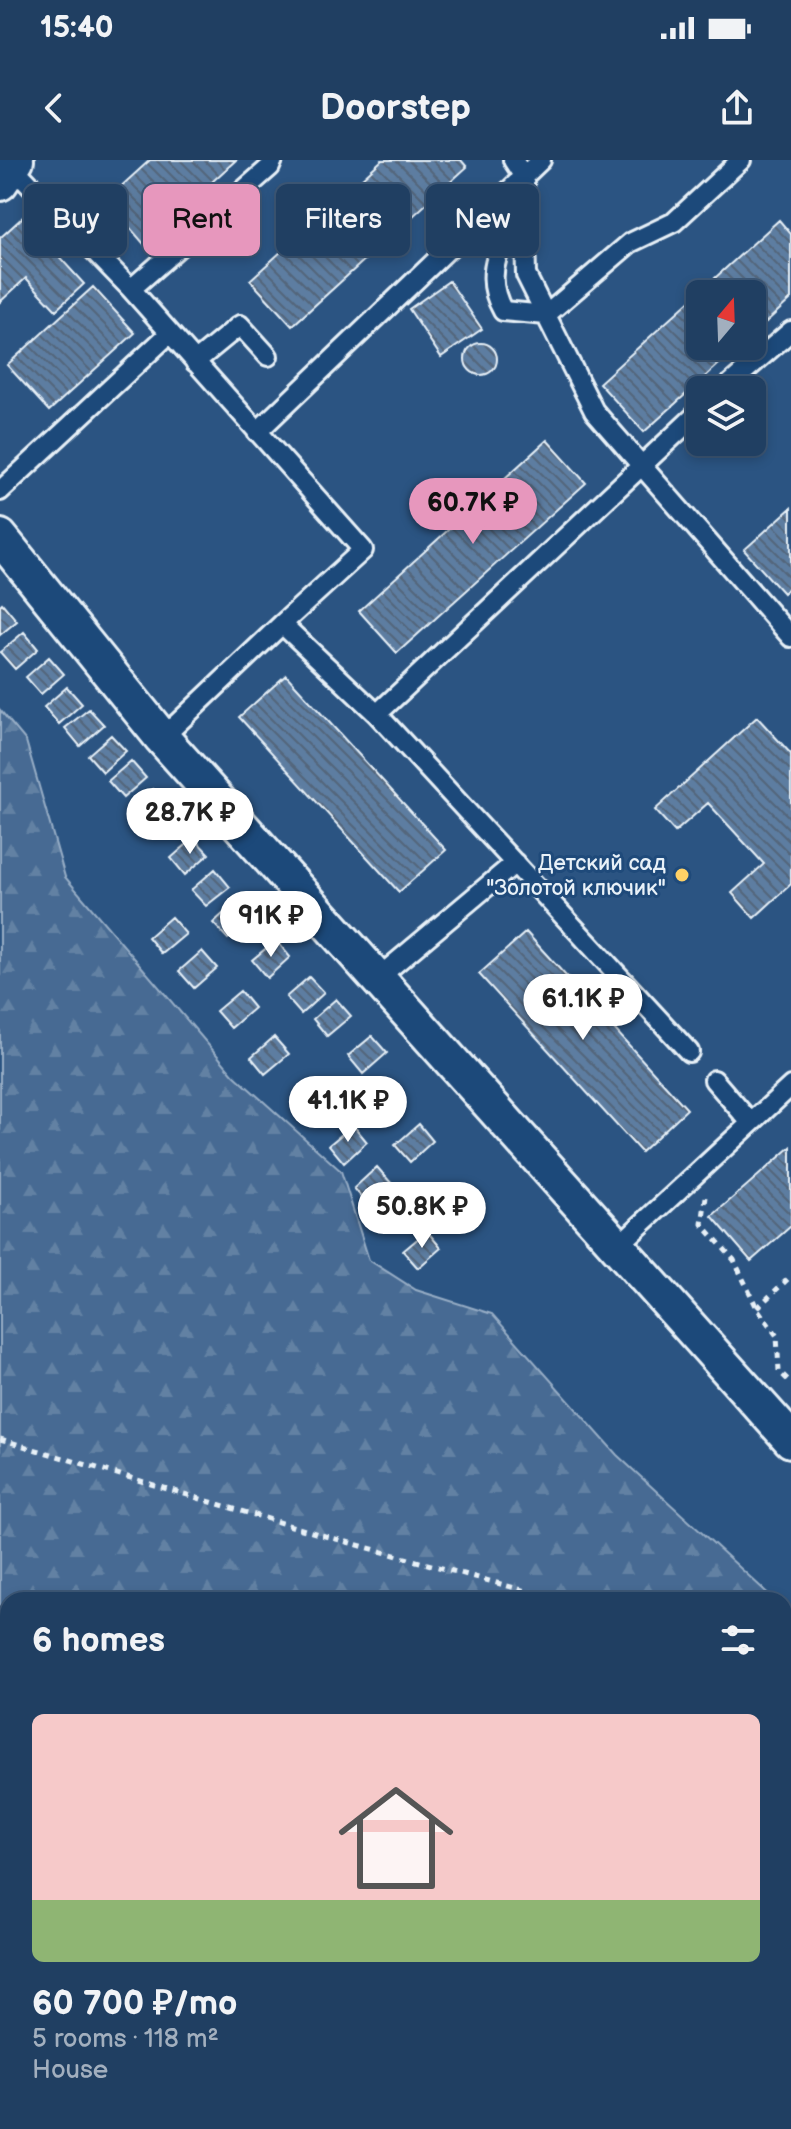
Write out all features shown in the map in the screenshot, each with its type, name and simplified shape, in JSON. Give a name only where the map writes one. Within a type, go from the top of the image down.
[{"type":"street","points":[[0,537],[162,738],[791,1440]]},
{"type":"lane","points":[[131,289],[270,167],[273,160]]},
{"type":"lane","points":[[513,160],[524,177],[524,184]]},
{"type":"lane","points":[[257,432],[541,160]]},
{"type":"lane","points":[[497,256],[493,265],[493,293],[503,311],[546,315],[630,243],[674,222],[741,160]]},
{"type":"lane","points":[[10,170],[131,289],[363,550],[162,738]]},
{"type":"lane","points":[[526,256],[526,275],[594,411],[787,626]]},
{"type":"lane","points":[[195,362],[240,325],[268,356]]},
{"type":"lane","points":[[739,376],[791,331]]},
{"type":"lane","points":[[0,491],[170,333]]},
{"type":"lane","points":[[377,714],[686,423]]},
{"type":"lane","points":[[282,624],[377,714],[689,1052]]},
{"type":"lane","points":[[379,977],[515,863]]},
{"type":"lane","points":[[714,1080],[751,1123]]},
{"type":"lane","points":[[617,1247],[791,1086]]},
{"type":"path","points":[[711,1160],[702,1224],[734,1260],[757,1308],[777,1336],[779,1371],[791,1383]]},
{"type":"path","points":[[757,1308],[791,1276]]},
{"type":"path","points":[[0,1439],[325,1536],[528,1592]]},
{"type":"green space","points":[[0,710],[26,741],[65,877],[234,1075],[341,1171],[369,1260],[416,1290],[492,1314],[617,1455],[766,1592],[0,1592]]},
{"type":"building","points":[[150,160],[236,160],[210,184],[143,184],[143,243],[127,224],[127,184],[124,184]]},
{"type":"building","points":[[382,160],[461,160],[467,167],[448,184],[426,184],[426,204],[410,219],[410,184],[356,184]]},
{"type":"building","points":[[23,217],[24,256],[59,256],[84,284],[56,310],[26,278],[0,302],[0,238]]},
{"type":"building","points":[[779,220],[791,234],[791,299],[766,322],[766,280],[713,280]]},
{"type":"building","points":[[276,256],[369,256],[292,326],[250,280]]},
{"type":"building","points":[[449,281],[482,329],[441,357],[409,309]]},
{"type":"building","points":[[93,287],[135,333],[49,411],[7,365]]},
{"type":"building","points":[[686,304],[686,360],[724,360],[706,376],[686,376],[686,394],[644,432],[599,383]]},
{"type":"building","points":[[481,343],[492,348],[497,359],[492,370],[481,375],[470,370],[465,359],[470,348]]},
{"type":"building","points":[[547,440],[586,483],[397,653],[359,611]]},
{"type":"building","points":[[791,508],[791,586],[783,593],[744,550]]},
{"type":"building","points":[[2,603],[17,621],[0,635],[0,605]]},
{"type":"building","points":[[24,632],[38,649],[15,669],[0,652]]},
{"type":"building","points":[[49,657],[64,674],[41,694],[26,677]]},
{"type":"building","points":[[286,675],[446,850],[399,892],[239,717]]},
{"type":"building","points":[[67,687],[82,704],[59,724],[44,707]]},
{"type":"building","points":[[89,709],[104,725],[80,746],[65,728]]},
{"type":"building","points":[[757,717],[791,754],[791,884],[754,918],[732,893],[764,864],[708,803],[675,832],[655,810]]},
{"type":"building","points":[[111,735],[126,751],[103,772],[88,755]]},
{"type":"building","points":[[131,761],[146,778],[123,798],[108,781]]},
{"type":"building","points":[[153,789],[168,806],[144,826],[129,809]]},
{"type":"building","points":[[194,838],[209,854],[185,875],[171,858]]},
{"type":"building","points":[[215,869],[230,887],[206,906],[191,890]]},
{"type":"building","points":[[236,902],[251,920],[228,939],[213,923]]},
{"type":"building","points":[[171,917],[186,934],[162,954],[148,937]]},
{"type":"building","points":[[526,932],[687,1109],[641,1152],[479,974]]},
{"type":"building","points":[[276,940],[290,957],[267,978],[252,960]]},
{"type":"building","points":[[202,951],[217,968],[194,988],[179,971]]},
{"type":"building","points":[[309,977],[324,993],[301,1014],[286,997]]},
{"type":"building","points":[[240,991],[254,1008],[231,1028],[216,1011]]},
{"type":"building","points":[[336,999],[351,1016],[327,1036],[313,1019]]},
{"type":"building","points":[[372,1036],[387,1053],[363,1074],[348,1056]]},
{"type":"building","points":[[274,1037],[289,1054],[265,1074],[251,1057]]},
{"type":"building","points":[[386,1081],[401,1098],[377,1118],[362,1102]]},
{"type":"building","points":[[321,1086],[336,1103],[312,1123],[298,1106]]},
{"type":"building","points":[[419,1124],[433,1141],[410,1162],[395,1145]]},
{"type":"building","points":[[353,1125],[367,1142],[344,1163],[329,1145]]},
{"type":"building","points":[[791,1147],[791,1226],[751,1261],[712,1216]]},
{"type":"building","points":[[377,1167],[392,1184],[368,1205],[354,1188]]},
{"type":"building","points":[[427,1231],[441,1248],[418,1268],[403,1251]]},
{"type":"place","name":"Детский сад \"Золотой ключик\"","points":[[682,875]]}]
